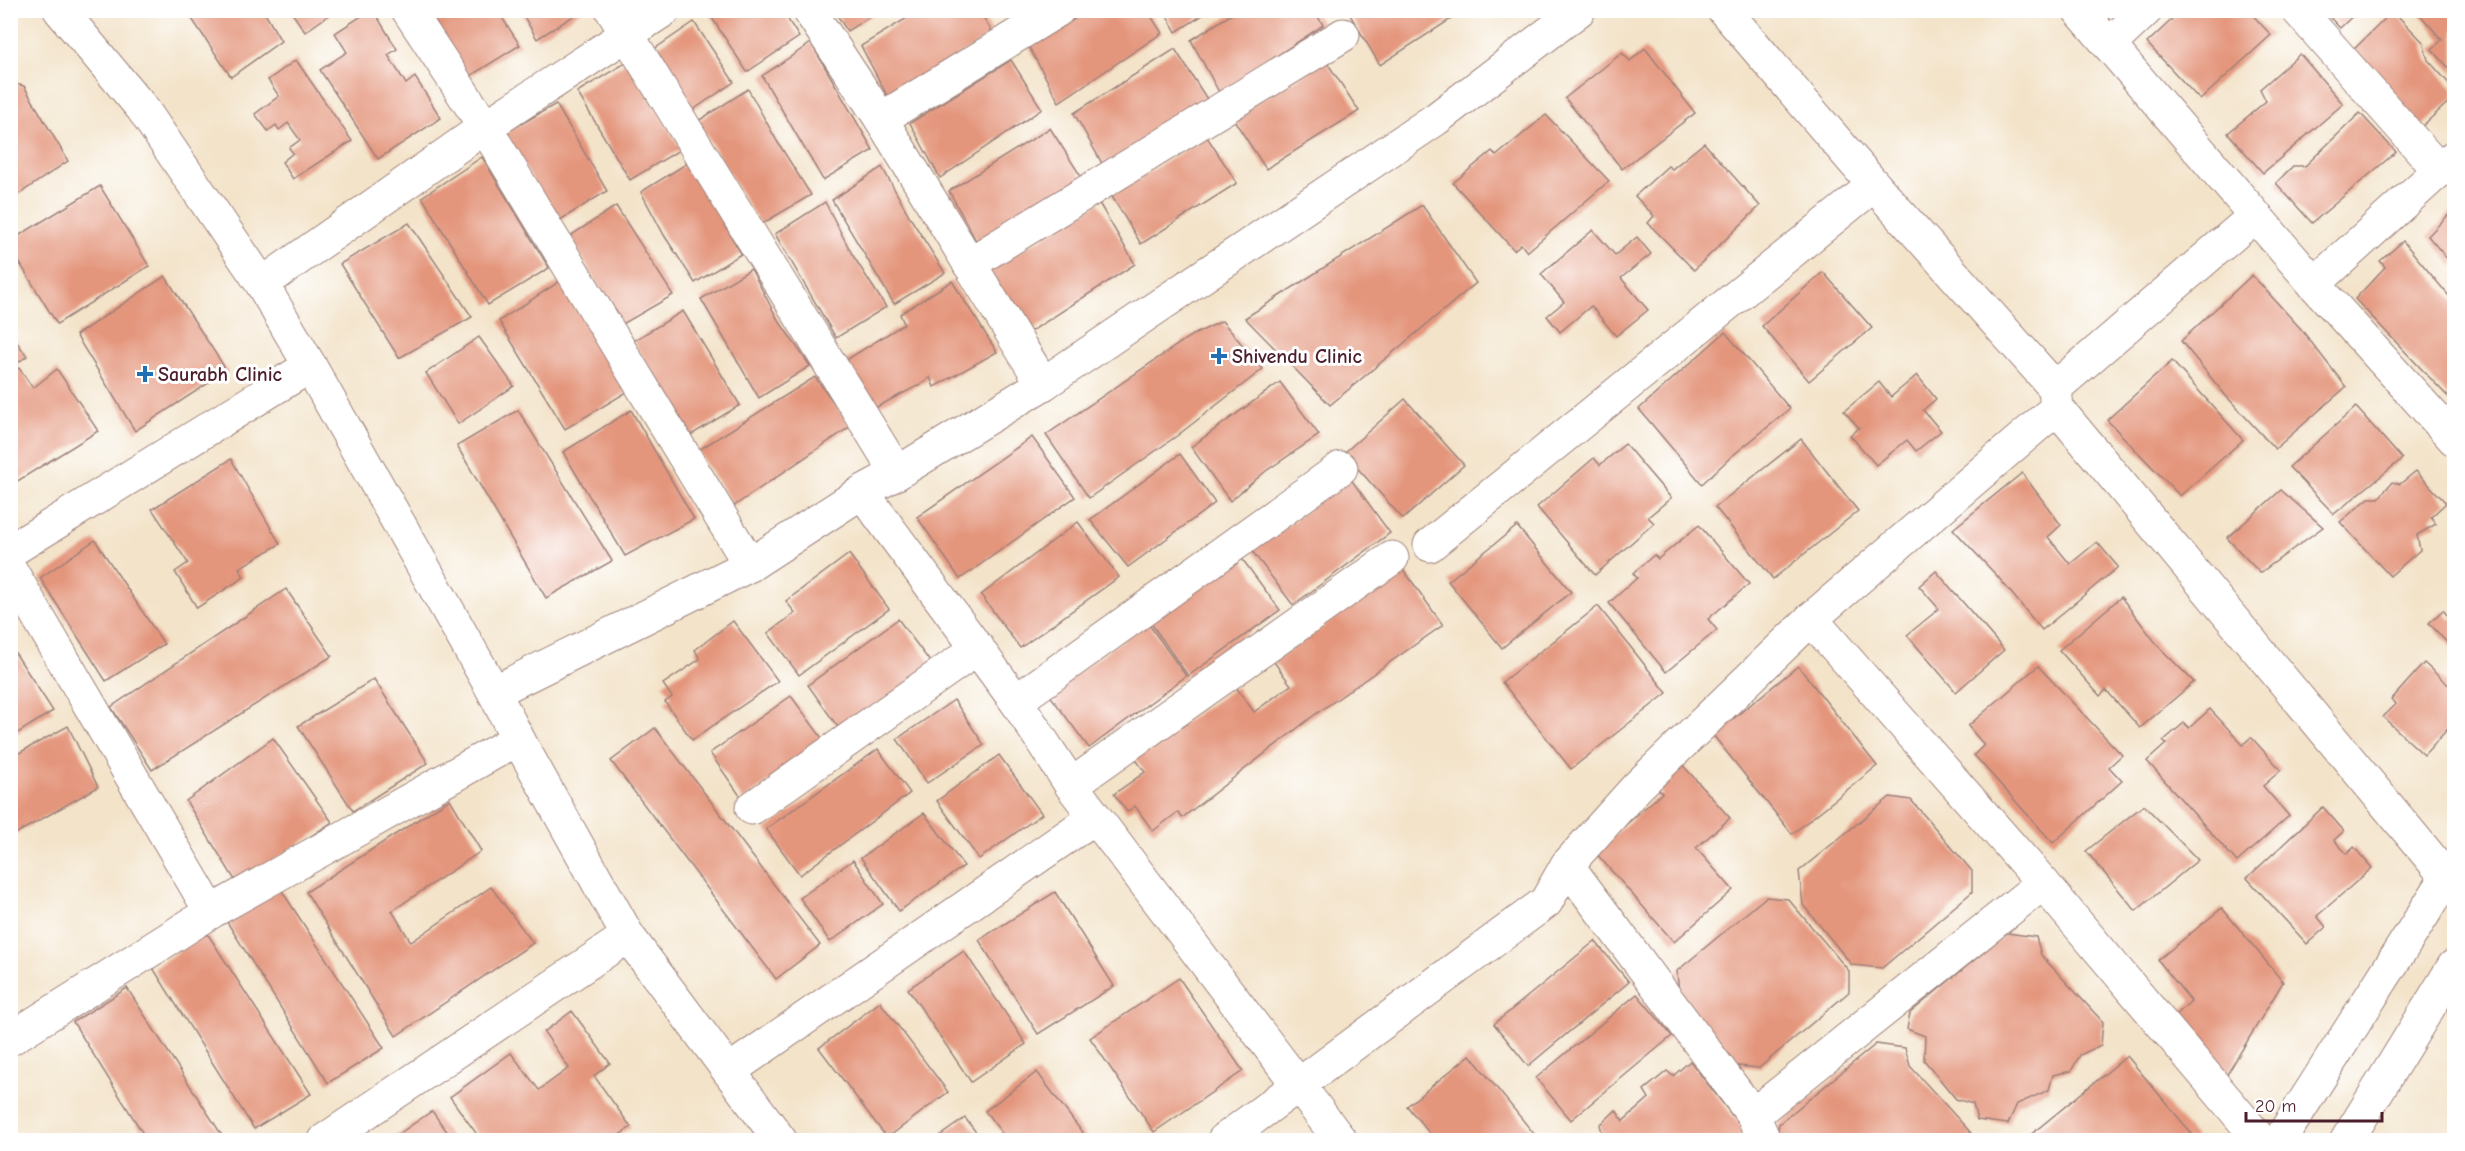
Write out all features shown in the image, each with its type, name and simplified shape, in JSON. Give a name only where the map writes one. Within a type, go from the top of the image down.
[{"type":"street","points":[[60,10],[142,108],[262,284],[494,692],[628,936],[780,1140]]},
{"type":"street","points":[[408,10],[485,127],[750,565]]},
{"type":"street","points":[[262,284],[485,127],[619,22],[664,10]]},
{"type":"street","points":[[809,10],[881,119],[1043,384]]},
{"type":"street","points":[[881,119],[1058,10]]},
{"type":"street","points":[[494,692],[750,565],[862,492],[1043,384],[1436,119],[1580,10]]},
{"type":"street","points":[[1724,10],[2056,398],[2452,876],[2280,1140]]},
{"type":"street","points":[[2079,10],[2314,284],[2454,439]]},
{"type":"street","points":[[2109,45],[2146,10]]},
{"type":"street","points":[[2298,10],[2450,161],[2314,284]]},
{"type":"street","points":[[619,22],[897,473]]},
{"type":"street","points":[[969,264],[1343,35]]},
{"type":"street","points":[[1430,545],[1874,185]]},
{"type":"street","points":[[1224,1140],[1546,902],[1567,865],[1637,787],[1811,619],[2255,216]]},
{"type":"street","points":[[10,551],[310,366]]},
{"type":"street","points":[[1016,701],[1341,468]]},
{"type":"street","points":[[862,492],[1016,701],[1071,785],[1340,1140]]},
{"type":"street","points":[[1071,785],[1392,558]]},
{"type":"street","points":[[10,568],[211,912]]},
{"type":"street","points":[[1811,619],[2043,883],[2260,1140]]},
{"type":"street","points":[[752,808],[978,648]]},
{"type":"street","points":[[10,1039],[211,912],[518,739]]},
{"type":"street","points":[[729,1071],[1095,817]]},
{"type":"street","points":[[1567,865],[1759,1128],[2043,883]]},
{"type":"street","points":[[325,1140],[628,936]]},
{"type":"street","points":[[2347,1140],[2454,966]]},
{"type":"building","points":[[186,10],[263,10],[281,41],[231,77]]},
{"type":"building","points":[[290,10],[336,10],[305,32]]},
{"type":"building","points":[[371,10],[397,49],[388,55],[406,84],[415,77],[441,118],[378,159],[320,70],[347,52],[335,33]]},
{"type":"building","points":[[425,10],[497,10],[520,45],[467,78]]},
{"type":"building","points":[[520,10],[583,10],[537,39]]},
{"type":"building","points":[[717,10],[782,10],[799,37],[747,72],[710,15]]},
{"type":"building","points":[[834,10],[881,10],[847,31]]},
{"type":"building","points":[[920,10],[979,10],[993,33],[890,101],[861,46]]},
{"type":"building","points":[[1006,10],[1041,10],[1015,27]]},
{"type":"building","points":[[1089,10],[1147,10],[1162,33],[1059,102],[1029,47]]},
{"type":"building","points":[[1164,10],[1211,10],[1176,32]]},
{"type":"building","points":[[1238,10],[1314,10],[1323,25],[1220,94],[1191,40]]},
{"type":"building","points":[[1347,10],[1465,10],[1380,65]]},
{"type":"building","points":[[2182,10],[2248,10],[2271,35],[2200,100],[2147,43]]},
{"type":"building","points":[[2323,10],[2359,10],[2340,28]]},
{"type":"building","points":[[2416,10],[2454,10],[2454,74],[2432,49],[2442,40]]},
{"type":"building","points":[[2393,11],[2423,42],[2428,60],[2454,89],[2454,97],[2419,129],[2349,54]]},
{"type":"building","points":[[694,22],[734,82],[687,114],[650,52]]},
{"type":"building","points":[[811,43],[873,150],[823,180],[762,76]]},
{"type":"building","points":[[1645,48],[1695,113],[1622,169],[1565,98],[1622,53],[1630,61]]},
{"type":"building","points":[[1175,49],[1207,99],[1104,167],[1074,113]]},
{"type":"building","points":[[2300,54],[2343,104],[2263,173],[2228,133],[2266,101],[2260,89]]},
{"type":"building","points":[[296,60],[352,141],[293,179],[282,162],[293,153],[289,148],[300,140],[288,123],[279,130],[276,125],[268,131],[255,114],[279,96],[268,80]]},
{"type":"building","points":[[1011,60],[1042,109],[940,178],[910,123]]},
{"type":"building","points":[[1326,61],[1359,111],[1266,169],[1232,117]]},
{"type":"building","points":[[627,62],[681,149],[630,180],[577,92]]},
{"type":"building","points":[[10,83],[24,86],[68,161],[10,200]]},
{"type":"building","points":[[748,89],[811,195],[760,225],[698,121]]},
{"type":"building","points":[[556,104],[607,191],[557,222],[505,133]]},
{"type":"building","points":[[2360,113],[2396,152],[2312,223],[2276,183],[2293,166],[2305,166]]},
{"type":"building","points":[[1546,115],[1609,181],[1527,252],[1521,244],[1514,250],[1453,183],[1492,151],[1496,156]]},
{"type":"building","points":[[1050,128],[1082,178],[979,246],[949,191]]},
{"type":"building","points":[[1207,137],[1237,183],[1141,244],[1111,195]]},
{"type":"building","points":[[1704,143],[1760,206],[1694,270],[1648,223],[1654,216],[1635,196],[1668,166],[1672,169]]},
{"type":"building","points":[[482,157],[549,268],[488,305],[422,197]]},
{"type":"building","points":[[689,162],[741,254],[695,283],[664,235],[641,192]]},
{"type":"building","points":[[882,167],[945,273],[894,304],[832,200]]},
{"type":"building","points":[[100,186],[149,266],[57,324],[10,247],[10,241]]},
{"type":"building","points":[[825,202],[852,254],[886,307],[836,338],[775,234]]},
{"type":"building","points":[[1099,203],[1135,264],[1024,336],[988,271]]},
{"type":"building","points":[[1422,205],[1476,283],[1330,405],[1245,318]]},
{"type":"building","points":[[616,206],[673,295],[621,325],[570,236]]},
{"type":"building","points":[[2454,209],[2454,267],[2428,236]]},
{"type":"building","points":[[409,223],[472,317],[399,358],[340,264]]},
{"type":"building","points":[[1593,230],[1615,255],[1637,237],[1651,254],[1621,278],[1648,310],[1616,336],[1591,306],[1560,332],[1547,316],[1564,302],[1541,274]]},
{"type":"building","points":[[2403,241],[2454,302],[2454,403],[2355,299],[2385,267],[2380,261]]},
{"type":"building","points":[[751,269],[777,318],[810,366],[759,398],[701,299]]},
{"type":"building","points":[[1823,272],[1872,328],[1809,381],[1762,326]]},
{"type":"building","points":[[2252,275],[2301,329],[2346,387],[2275,449],[2226,396],[2181,341]]},
{"type":"building","points":[[165,276],[227,371],[135,431],[76,335]]},
{"type":"building","points":[[560,281],[627,392],[565,429],[499,321]]},
{"type":"building","points":[[952,281],[997,352],[934,387],[930,377],[925,382],[873,409],[843,362],[904,324],[900,314]]},
{"type":"building","points":[[683,311],[740,405],[691,435],[633,341]]},
{"type":"building","points":[[1222,321],[1263,369],[1178,435],[1089,498],[1046,435],[1189,337]]},
{"type":"building","points":[[1725,332],[1790,409],[1732,456],[1702,484],[1639,409]]},
{"type":"building","points":[[10,333],[27,356],[10,368]]},
{"type":"building","points":[[479,337],[514,386],[458,424],[426,373]]},
{"type":"building","points":[[2172,361],[2243,440],[2180,496],[2107,420]]},
{"type":"building","points":[[19,368],[33,388],[57,369],[98,431],[16,482],[10,473],[10,374]]},
{"type":"building","points":[[1917,375],[1936,399],[1923,410],[1941,431],[1916,451],[1907,440],[1876,465],[1850,435],[1859,428],[1844,411],[1879,382],[1891,397]]},
{"type":"building","points":[[815,377],[851,426],[734,506],[697,451]]},
{"type":"building","points":[[1280,382],[1319,435],[1266,471],[1230,501],[1191,447]]},
{"type":"building","points":[[1405,399],[1464,465],[1403,519],[1344,453]]},
{"type":"building","points":[[2356,407],[2402,459],[2334,514],[2289,467]]},
{"type":"building","points":[[518,410],[612,561],[546,598],[457,446]]},
{"type":"building","points":[[631,410],[694,519],[625,556],[563,452]]},
{"type":"building","points":[[1032,437],[1075,497],[960,579],[917,517]]},
{"type":"building","points":[[1801,439],[1858,511],[1773,579],[1715,507]]},
{"type":"building","points":[[1625,444],[1671,498],[1648,517],[1654,523],[1595,575],[1537,507],[1594,458],[1600,465]]},
{"type":"building","points":[[1180,454],[1215,503],[1128,567],[1090,520]]},
{"type":"building","points":[[231,459],[280,544],[239,568],[244,577],[197,608],[175,572],[188,563],[152,509]]},
{"type":"building","points":[[2416,471],[2446,503],[2431,517],[2436,524],[2417,535],[2420,550],[2390,576],[2340,522],[2369,498],[2379,498],[2392,482],[2400,484]]},
{"type":"building","points":[[2022,473],[2061,525],[2048,537],[2070,564],[2097,542],[2118,567],[2042,630],[1998,577],[1953,529]]},
{"type":"building","points":[[1350,478],[1390,533],[1293,605],[1252,551]]},
{"type":"building","points":[[2281,490],[2323,527],[2260,573],[2227,538]]},
{"type":"building","points":[[1078,522],[1119,577],[1020,648],[981,595]]},
{"type":"building","points":[[1699,525],[1749,584],[1708,619],[1717,630],[1666,672],[1609,603],[1637,578],[1633,573],[1654,555],[1658,559]]},
{"type":"building","points":[[1517,526],[1571,592],[1502,648],[1448,581]]},
{"type":"building","points":[[95,540],[164,644],[106,681],[40,578]]},
{"type":"building","points":[[849,554],[889,609],[799,675],[768,633],[795,613],[786,601]]},
{"type":"building","points":[[1240,556],[1280,610],[1188,676],[1150,622]]},
{"type":"building","points":[[1403,569],[1443,625],[1313,716],[1182,818],[1178,812],[1153,831],[1135,806],[1127,812],[1114,794],[1145,772],[1134,757],[1236,687],[1254,712],[1291,685],[1274,662]]},
{"type":"building","points":[[1936,571],[2004,650],[1956,692],[1907,635],[1939,609],[1919,586]]},
{"type":"building","points":[[286,589],[332,656],[152,770],[111,707]]},
{"type":"building","points":[[2121,597],[2159,647],[2194,682],[2140,728],[2106,690],[2100,696],[2059,650]]},
{"type":"building","points":[[1598,606],[1667,693],[1571,769],[1502,682]]},
{"type":"building","points":[[2443,610],[2451,620],[2454,617],[2454,650],[2429,623]]},
{"type":"building","points":[[898,619],[934,667],[842,733],[808,685]]},
{"type":"building","points":[[733,621],[778,681],[692,740],[665,702],[672,697],[663,684],[700,659],[695,650]]},
{"type":"building","points":[[1147,622],[1186,676],[1089,748],[1049,694]]},
{"type":"building","points":[[10,645],[53,711],[10,738]]},
{"type":"building","points":[[2424,663],[2454,690],[2454,722],[2424,755],[2383,717],[2396,704],[2391,700]]},
{"type":"building","points":[[1798,666],[1877,766],[1792,834],[1713,735]]},
{"type":"building","points":[[2038,666],[2122,755],[2109,767],[2122,781],[2053,843],[1974,755],[1984,745],[1968,726]]},
{"type":"building","points":[[374,679],[428,763],[353,811],[298,726]]},
{"type":"building","points":[[791,696],[825,742],[743,800],[710,753]]},
{"type":"building","points":[[954,700],[984,745],[927,783],[897,739]]},
{"type":"building","points":[[2210,709],[2243,745],[2251,737],[2281,770],[2263,786],[2289,816],[2237,862],[2147,761],[2166,744],[2163,741],[2184,723],[2189,728]]},
{"type":"building","points":[[68,726],[98,787],[10,837],[10,758]]},
{"type":"building","points":[[655,728],[820,945],[776,979],[611,761]]},
{"type":"building","points":[[273,738],[332,822],[238,885],[186,801]]},
{"type":"building","points":[[878,749],[910,793],[800,875],[766,829]]},
{"type":"building","points":[[999,755],[1042,814],[979,859],[937,801]]},
{"type":"building","points":[[1679,761],[1730,818],[1696,848],[1733,890],[1674,942],[1595,852],[1662,793],[1653,783]]},
{"type":"building","points":[[1890,797],[1911,800],[1972,871],[1972,892],[1882,968],[1852,965],[1803,905],[1799,871]]},
{"type":"building","points":[[450,799],[481,851],[392,911],[411,942],[491,887],[533,943],[396,1036],[306,892]]},
{"type":"building","points":[[2144,805],[2198,860],[2136,911],[2086,851]]},
{"type":"building","points":[[2323,807],[2344,831],[2334,840],[2347,854],[2354,847],[2372,868],[2317,916],[2326,927],[2307,944],[2247,878]]},
{"type":"building","points":[[924,813],[964,866],[899,911],[861,858]]},
{"type":"building","points":[[853,860],[883,904],[830,942],[800,898]]},
{"type":"building","points":[[280,888],[384,1048],[328,1083],[227,922]]},
{"type":"building","points":[[1055,892],[1114,986],[1038,1034],[979,940]]},
{"type":"building","points":[[1766,897],[1788,899],[1849,971],[1849,992],[1759,1068],[1729,1065],[1680,1005],[1677,971]]},
{"type":"building","points":[[2222,908],[2283,982],[2225,1078],[2173,1018],[2191,1001],[2158,960]]},
{"type":"building","points":[[207,933],[311,1094],[254,1129],[153,968]]},
{"type":"building","points":[[2007,933],[2036,937],[2041,955],[2103,1022],[2101,1045],[2080,1055],[2071,1071],[2053,1075],[2049,1090],[2017,1104],[2008,1124],[1977,1120],[1973,1104],[1956,1099],[1924,1060],[1925,1036],[1907,1029],[1910,1013]]},
{"type":"building","points":[[1595,941],[1629,982],[1528,1066],[1494,1024]]},
{"type":"building","points":[[964,951],[1026,1044],[971,1082],[908,989]]},
{"type":"building","points":[[1179,978],[1243,1071],[1154,1132],[1090,1038]]},
{"type":"building","points":[[127,988],[225,1140],[147,1140],[73,1022]]},
{"type":"building","points":[[1637,994],[1672,1036],[1571,1120],[1536,1078]]},
{"type":"building","points":[[880,1002],[948,1092],[887,1138],[819,1048]]},
{"type":"building","points":[[572,1011],[610,1063],[594,1076],[631,1127],[612,1140],[481,1140],[450,1097],[511,1053],[539,1090],[569,1068],[544,1032]]},
{"type":"building","points":[[1876,1044],[1905,1048],[1910,1066],[1971,1133],[1971,1140],[1776,1140],[1779,1124]]},
{"type":"building","points":[[1470,1055],[1539,1140],[1435,1140],[1407,1106]]},
{"type":"building","points":[[2127,1056],[2197,1140],[2024,1140]]},
{"type":"building","points":[[1690,1061],[1745,1132],[1734,1140],[1599,1140],[1603,1135],[1600,1125],[1616,1110],[1623,1121],[1649,1098],[1644,1090],[1667,1071],[1673,1076]]},
{"type":"building","points":[[1037,1072],[1088,1140],[1007,1140],[985,1111]]},
{"type":"building","points":[[432,1111],[453,1140],[390,1140]]},
{"type":"building","points":[[965,1118],[982,1140],[934,1140]]},
{"type":"place","name":"Shivendu Clinic","points":[[1219,356]]},
{"type":"place","name":"Saurabh Clinic","points":[[145,374]]}]
